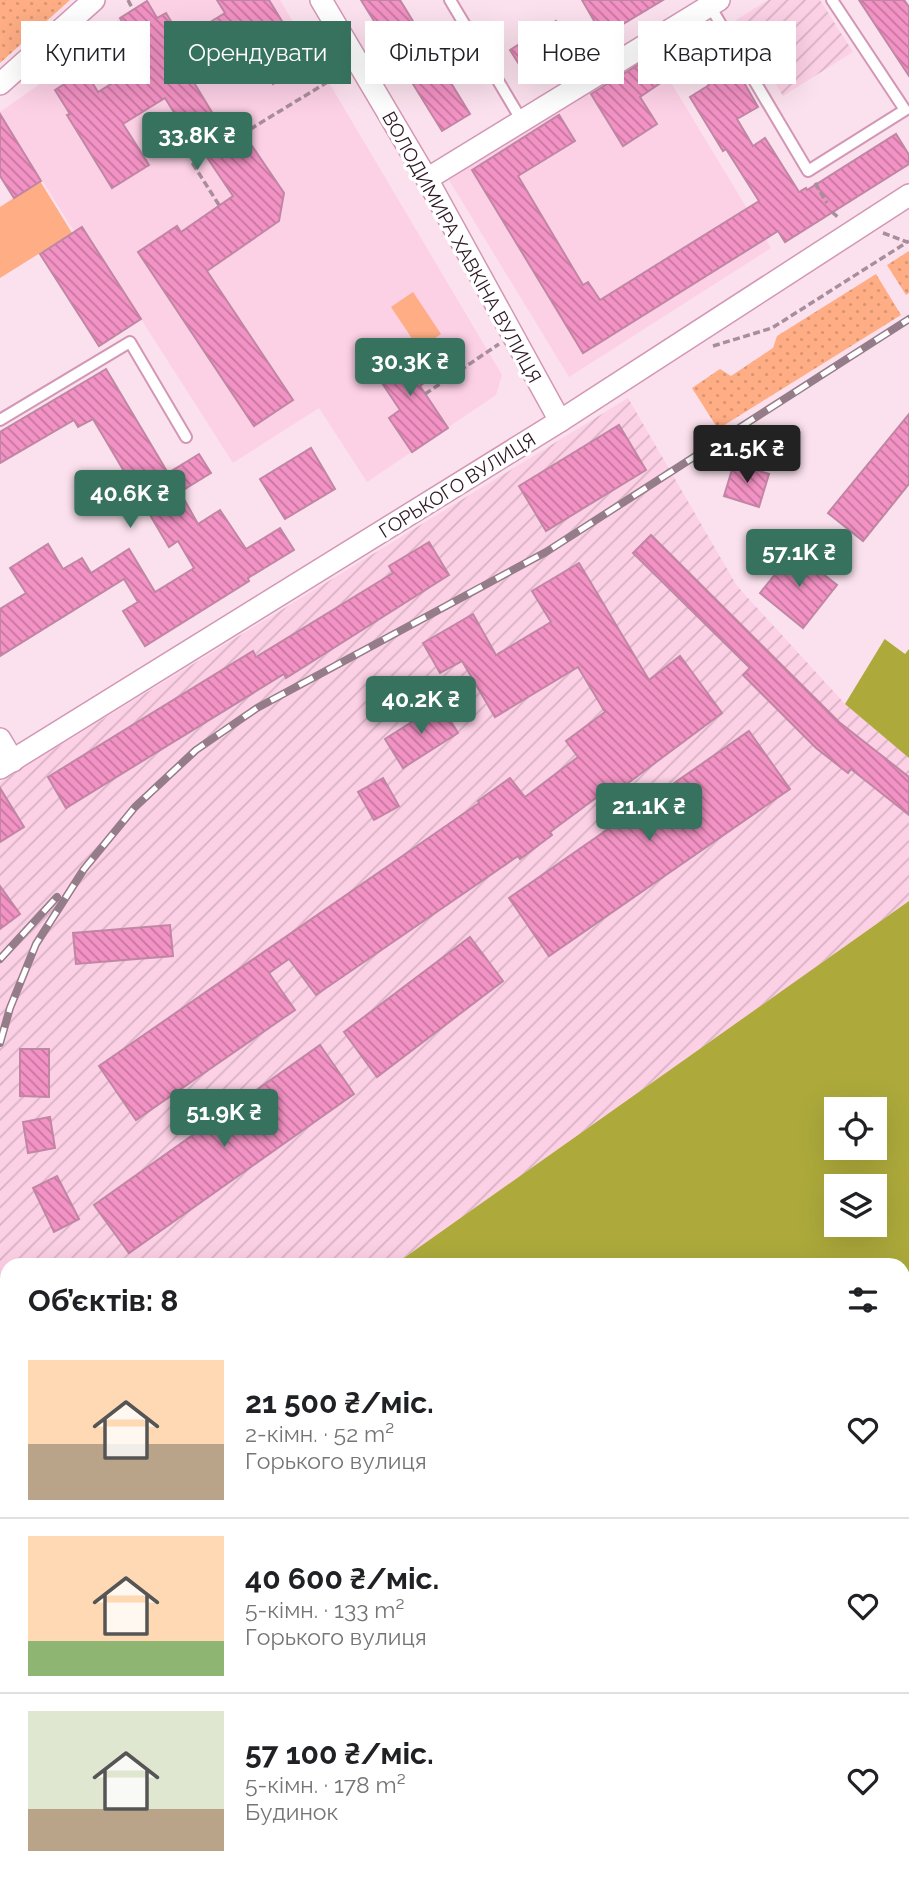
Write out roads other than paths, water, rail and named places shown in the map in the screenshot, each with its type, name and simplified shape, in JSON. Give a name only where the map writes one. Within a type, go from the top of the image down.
[{"type":"street","points":[[0,83],[94,0]]},
{"type":"street","name":"ВОЛОДИМИРА ХАВКІНА ВУЛИЦЯ","points":[[321,0],[427,179],[559,421]]},
{"type":"street","points":[[427,179],[715,3]]},
{"type":"street","name":"ГОРЬКОГО ВУЛИЦЯ","points":[[6,765],[559,421],[909,195]]},
{"type":"street","points":[[0,739],[6,765]]},
{"type":"lane","points":[[450,0],[522,121]]},
{"type":"lane","points":[[715,3],[808,171],[905,110],[832,0]]},
{"type":"lane","points":[[0,420],[130,342],[186,436]]},
{"type":"railway","points":[[0,1043],[10,1008],[36,944],[84,869],[135,807],[196,750],[257,708],[546,552],[909,319]]},
{"type":"railway","points":[[0,959],[57,897]]}]
